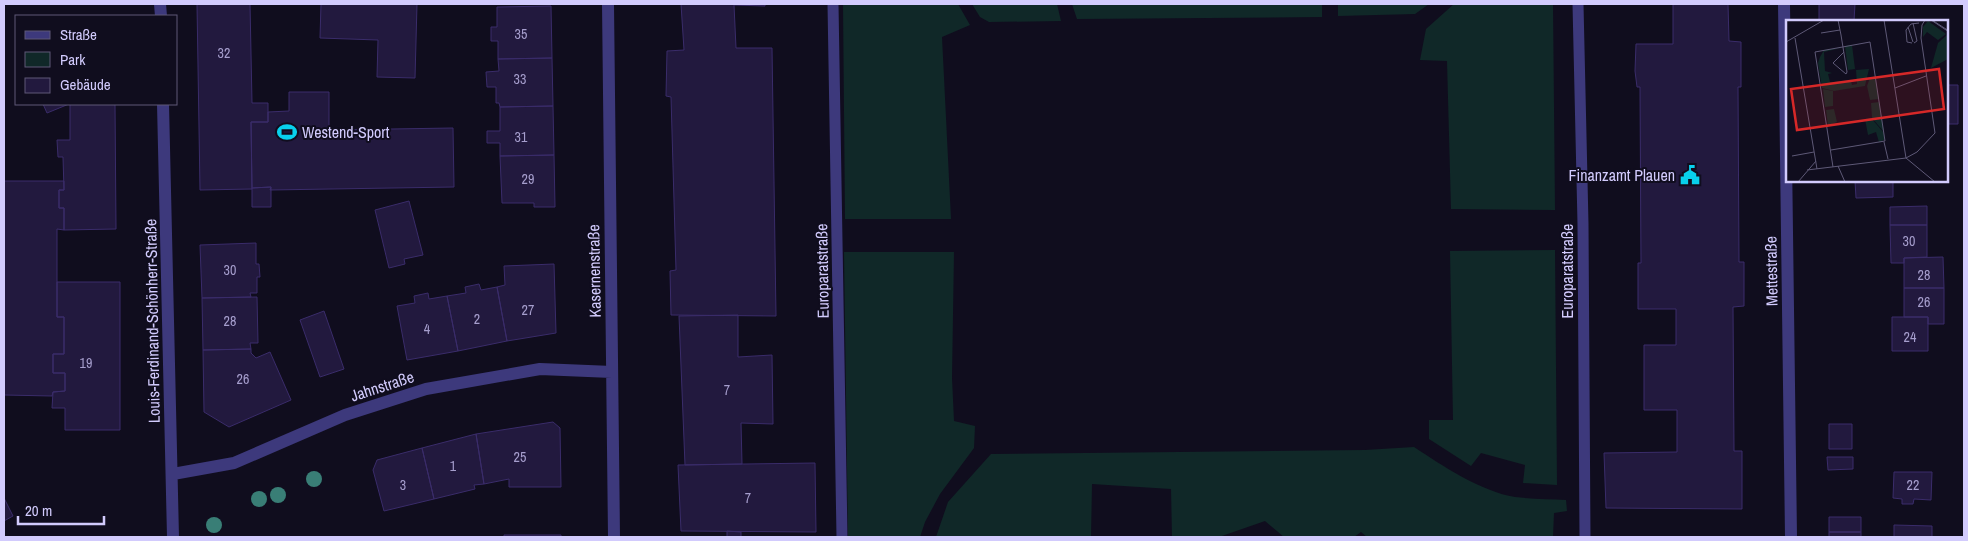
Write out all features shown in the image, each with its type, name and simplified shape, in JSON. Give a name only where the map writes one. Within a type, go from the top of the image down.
[{"type":"street","name":"Kasernenstraße","points":[[608,4],[614,537]]},
{"type":"street","name":"Mettestraße","points":[[1784,4],[1786,156]]},
{"type":"street","name":"Louis-Ferdinand-Schönherr-Straße","points":[[163,105],[173,537]]},
{"type":"street","name":"Mettestraße","points":[[1786,182],[1791,537]]},
{"type":"street","name":"Jahnstraße","points":[[172,474],[234,463],[346,415],[426,389],[540,369],[612,372]]},
{"type":"lane","name":"Europaratstraße","points":[[833,4],[842,537]]},
{"type":"lane","name":"Europaratstraße","points":[[1578,4],[1584,224],[1585,537]]},
{"type":"green space","points":[[843,4],[958,4],[970,25],[942,37],[951,219],[845,219]]},
{"type":"green space","points":[[972,4],[1057,4],[1061,21],[989,22],[980,17]]},
{"type":"green space","points":[[1072,4],[1322,4],[1322,17],[1077,19]]},
{"type":"green space","points":[[1338,4],[1429,4],[1415,14],[1338,16]]},
{"type":"green space","points":[[1454,4],[1553,4],[1555,210],[1451,209],[1447,61],[1420,60],[1426,29]]},
{"type":"green space","points":[[1555,250],[1557,485],[1523,483],[1525,465],[1481,453],[1471,466],[1429,439],[1429,420],[1453,420],[1450,251]]},
{"type":"green space","points":[[844,252],[954,252],[952,378],[954,421],[975,426],[974,448],[940,494],[925,522],[920,537],[848,537]]},
{"type":"green space","points":[[1414,447],[1462,477],[1489,490],[1515,497],[1566,500],[1567,511],[1554,513],[1553,537],[1367,537],[1361,532],[1354,537],[1284,537],[1265,521],[1219,537],[1172,537],[1171,489],[1092,484],[1091,537],[936,537],[948,502],[991,454],[1365,450]]},
{"type":"building","points":[[197,4],[250,4],[252,103],[268,103],[268,122],[251,122],[252,189],[200,190]]},
{"type":"building","points":[[321,4],[417,4],[415,78],[377,77],[378,40],[320,38]]},
{"type":"building","points":[[681,4],[765,4],[765,6],[734,5],[736,48],[772,48],[776,316],[671,315],[670,271],[676,270],[671,97],[666,96],[667,51],[684,50]]},
{"type":"building","name":"Finanzamt Plauen","points":[[1673,4],[1728,4],[1729,41],[1741,42],[1741,87],[1738,87],[1739,262],[1744,262],[1744,306],[1733,307],[1734,451],[1742,451],[1742,509],[1606,508],[1604,453],[1677,452],[1677,410],[1644,410],[1644,345],[1676,345],[1676,309],[1638,309],[1638,263],[1641,263],[1640,87],[1637,87],[1635,71],[1636,44],[1673,44]]},
{"type":"building","points":[[1819,4],[1855,4],[1854,20],[1819,20]]},
{"type":"building","points":[[551,6],[552,58],[498,59],[498,41],[491,41],[491,27],[497,27],[497,7]]},
{"type":"building","points":[[552,58],[553,106],[500,107],[499,103],[496,103],[496,87],[487,87],[486,72],[499,71],[498,59]]},
{"type":"building","points":[[1948,85],[1958,85],[1958,124],[1948,124]]},
{"type":"building","points":[[289,92],[329,92],[329,130],[453,128],[454,187],[270,190],[271,187],[252,188],[251,122],[268,122],[268,112],[289,111]]},
{"type":"building","points":[[43,105],[67,105],[47,113]]},
{"type":"building","points":[[70,105],[115,105],[116,229],[64,230],[64,208],[59,208],[59,190],[64,190],[63,157],[58,157],[57,140],[70,140]]},
{"type":"building","points":[[553,106],[554,155],[500,156],[500,143],[487,143],[487,131],[500,131],[500,107]]},
{"type":"building","points":[[554,155],[555,207],[534,207],[534,203],[502,203],[500,156]]},
{"type":"building","points":[[4,181],[64,181],[64,190],[59,190],[59,208],[64,208],[64,230],[57,229],[57,317],[64,317],[64,354],[53,354],[53,373],[65,373],[65,391],[53,392],[52,396],[4,395]]},
{"type":"building","points":[[1855,182],[1893,182],[1893,197],[1856,198]]},
{"type":"building","points":[[271,187],[271,207],[252,207],[252,188]]},
{"type":"building","points":[[409,201],[423,255],[404,259],[405,264],[389,268],[375,210]]},
{"type":"building","points":[[1927,206],[1927,225],[1890,225],[1890,207]]},
{"type":"building","points":[[1890,225],[1927,225],[1927,257],[1904,258],[1904,263],[1891,263]]},
{"type":"building","points":[[256,243],[256,264],[259,264],[260,277],[257,277],[257,293],[250,293],[251,297],[202,298],[200,245]]},
{"type":"building","points":[[1943,257],[1944,288],[1904,288],[1904,258]]},
{"type":"building","points":[[554,264],[556,333],[507,341],[497,287],[505,285],[504,266]]},
{"type":"building","points":[[57,282],[120,282],[120,430],[65,430],[65,408],[52,408],[53,392],[65,391],[65,373],[53,373],[53,354],[64,354],[64,317],[57,317]]},
{"type":"building","points":[[479,284],[481,290],[497,287],[507,341],[458,351],[447,296],[466,293],[465,287]]},
{"type":"building","points":[[1904,288],[1944,288],[1944,324],[1928,324],[1928,317],[1904,317]]},
{"type":"building","points":[[428,293],[429,299],[447,296],[458,351],[407,360],[397,306],[415,303],[414,296]]},
{"type":"building","points":[[257,297],[258,343],[250,343],[251,349],[203,350],[202,298]]},
{"type":"building","points":[[324,311],[344,369],[320,377],[300,320]]},
{"type":"building","points":[[738,315],[738,357],[772,355],[773,424],[741,423],[742,464],[685,465],[679,316]]},
{"type":"building","points":[[1892,317],[1928,317],[1928,351],[1892,351]]},
{"type":"building","points":[[251,349],[251,353],[256,358],[270,352],[291,400],[229,427],[204,412],[203,350]]},
{"type":"building","points":[[553,422],[560,428],[561,487],[509,487],[509,479],[484,484],[476,434]]},
{"type":"building","points":[[1829,424],[1852,424],[1852,449],[1829,449]]},
{"type":"building","points":[[476,434],[484,484],[474,485],[475,489],[434,499],[422,448]]},
{"type":"building","points":[[422,448],[434,499],[384,511],[373,470],[377,460]]},
{"type":"building","points":[[1827,457],[1853,457],[1853,469],[1828,470]]},
{"type":"building","points":[[815,463],[816,532],[681,531],[678,465]]},
{"type":"building","points":[[1894,472],[1932,472],[1931,500],[1914,499],[1913,504],[1902,504],[1902,499],[1893,498]]},
{"type":"building","points":[[4,498],[13,516],[4,521]]},
{"type":"building","points":[[1829,517],[1861,517],[1861,532],[1829,532]]},
{"type":"building","points":[[1894,525],[1932,526],[1932,537],[1894,537]]},
{"type":"building","points":[[727,531],[741,532],[741,537],[727,537]]},
{"type":"building","points":[[1829,532],[1861,532],[1861,537],[1829,537]]},
{"type":"building","points":[[504,535],[561,535],[561,537],[504,537]]},
{"type":"place","name":"Westend-Sport","points":[[287,132]]},
{"type":"place","name":"Finanzamt Plauen","points":[[1690,175]]}]
